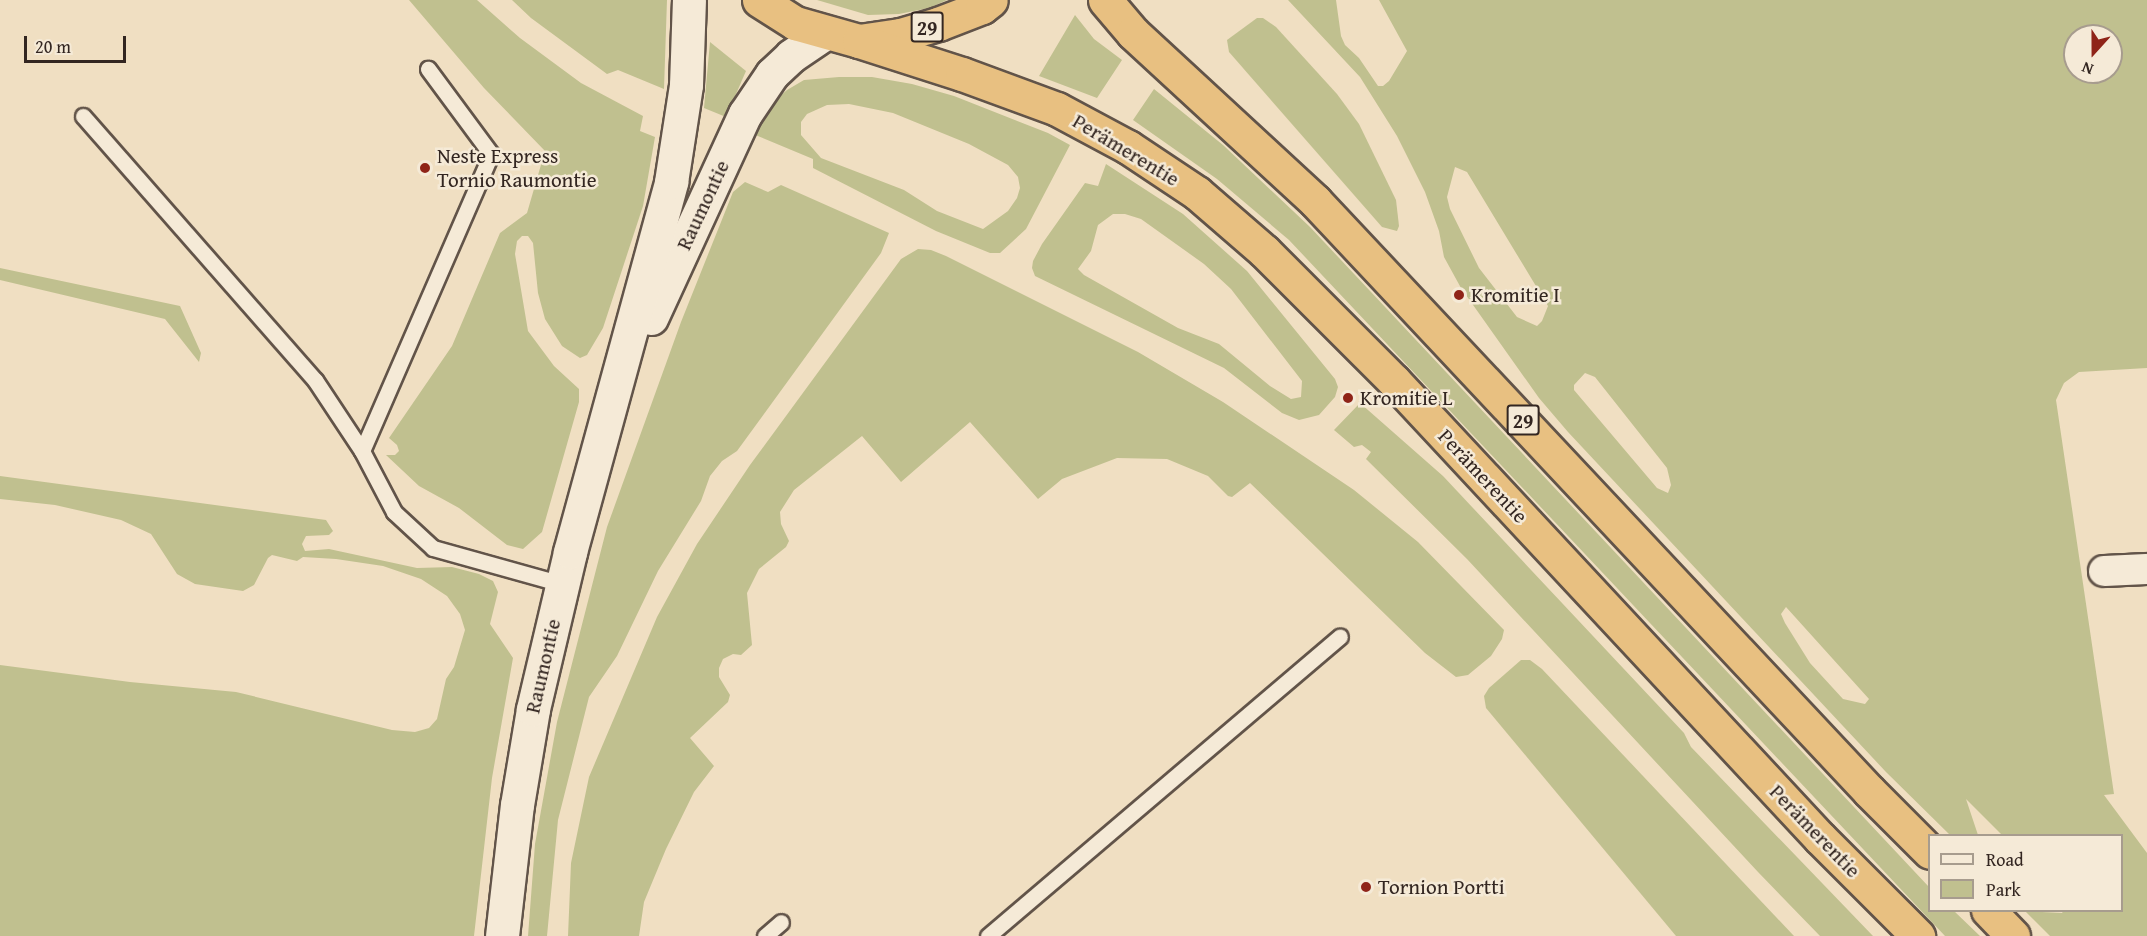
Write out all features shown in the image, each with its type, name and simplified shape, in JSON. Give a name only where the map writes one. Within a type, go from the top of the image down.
[{"type":"highway","name":"29","points":[[759,0],[795,23],[859,41],[938,24],[991,0]]},
{"type":"highway","name":"29","points":[[1105,0],[1133,33],[1226,116],[1315,201],[1928,851]]},
{"type":"highway","name":"Perämerentie","points":[[859,41],[962,74],[1058,109],[1128,147],[1197,193],[1264,250],[1395,381],[1820,838],[1918,936]]},
{"type":"highway","points":[[1990,912],[2013,936]]},
{"type":"main road","name":"Raumontie","points":[[502,936],[516,805],[533,709],[562,584],[671,182],[687,85],[689,0]]},
{"type":"main road","name":"Raumontie","points":[[613,401],[745,114],[772,74],[791,56],[825,33]]},
{"type":"street","points":[[2104,572],[2147,569]]},
{"type":"lane","points":[[362,451],[491,154],[428,69]]},
{"type":"lane","points":[[83,116],[315,380],[362,451],[394,512],[433,548],[562,584]]},
{"type":"lane","points":[[988,936],[1340,636]]},
{"type":"lane","points":[[765,936],[781,922]]},
{"type":"green space","points":[[409,0],[477,0],[520,38],[581,83],[643,116],[640,131],[655,137],[643,206],[603,328],[587,355],[580,358],[562,346],[545,319],[538,293],[533,243],[528,236],[522,236],[517,241],[515,254],[528,331],[554,366],[579,389],[579,402],[542,532],[523,549],[507,545],[459,508],[419,486],[386,455],[395,455],[399,451],[397,445],[389,438],[452,346],[500,233],[527,213],[545,151],[484,88]]},
{"type":"green space","points":[[512,0],[667,0],[664,89],[618,70],[607,74],[531,18]]},
{"type":"green space","points":[[817,0],[947,0],[929,8],[899,14],[868,15]]},
{"type":"green space","points":[[1288,0],[1336,0],[1341,36],[1345,45],[1359,58],[1378,86],[1383,86],[1389,81],[1407,51],[1379,0],[2147,0],[2147,368],[2079,372],[2064,383],[2056,400],[2114,794],[2104,795],[2147,853],[2147,936],[2050,936],[2026,912],[2123,912],[2123,834],[2001,834],[1966,799],[1978,834],[1949,834],[1886,772],[1568,432],[1539,398],[1461,288],[1444,257],[1439,231],[1425,192],[1397,136],[1360,77]],"holes":[[[1455,167],[1467,172],[1548,306],[1542,321],[1537,326],[1517,317],[1479,268],[1450,209],[1447,197]],[[1585,373],[1595,377],[1667,468],[1671,485],[1668,493],[1657,488],[1574,390],[1574,385]],[[1786,607],[1869,699],[1865,704],[1843,699],[1810,663],[1781,614]]]},
{"type":"green space","points":[[1075,15],[1094,39],[1122,60],[1097,98],[1039,76]]},
{"type":"green space","points":[[1257,18],[1263,18],[1276,27],[1337,94],[1359,124],[1396,200],[1399,226],[1397,231],[1382,227],[1229,52],[1227,40]]},
{"type":"green space","points":[[710,42],[746,71],[726,117],[704,108]]},
{"type":"green space","points":[[872,77],[912,84],[954,96],[1048,133],[1070,145],[1026,229],[1000,253],[990,253],[936,231],[813,168],[813,159],[753,134],[770,105],[787,90],[804,80]],"holes":[[[849,104],[893,113],[969,144],[1008,165],[1018,177],[1020,188],[1017,198],[1008,211],[983,229],[937,211],[904,190],[821,158],[801,135],[801,122],[807,114],[827,105]]]},
{"type":"green space","points":[[1154,89],[1223,145],[1310,227],[1928,886],[1928,912],[1955,912],[1980,936],[1945,936],[1289,240],[1217,179],[1133,120]]},
{"type":"green space","points":[[1106,164],[1183,214],[1247,271],[1335,379],[1338,387],[1335,397],[1319,415],[1299,420],[1282,413],[1224,368],[1035,276],[1032,268],[1033,261],[1042,244],[1085,183],[1098,186]],"holes":[[[1113,214],[1125,214],[1141,219],[1204,264],[1231,289],[1302,381],[1301,397],[1291,399],[1270,386],[1219,344],[1178,328],[1084,275],[1078,269],[1091,251],[1098,225]]]},
{"type":"green space","points":[[745,182],[768,192],[781,185],[889,233],[881,253],[737,451],[722,461],[710,476],[701,501],[658,571],[617,656],[589,697],[558,820],[547,936],[528,936],[535,844],[557,722],[607,527],[681,322],[733,192]]},
{"type":"green space","points":[[918,249],[931,250],[946,256],[1138,352],[1223,402],[1354,490],[1418,542],[1504,630],[1502,639],[1491,656],[1468,675],[1456,677],[1425,653],[1250,483],[1232,497],[1228,496],[1208,476],[1167,459],[1117,458],[1062,479],[1038,499],[970,422],[901,482],[862,436],[794,490],[780,512],[781,524],[789,541],[786,547],[759,569],[747,593],[752,645],[741,655],[733,654],[723,659],[719,668],[719,677],[730,695],[728,702],[690,738],[714,766],[694,792],[666,849],[644,902],[639,936],[568,936],[571,863],[589,777],[657,617],[697,544],[750,465],[901,259]]},
{"type":"green space","points":[[0,268],[180,306],[201,353],[199,362],[165,319],[0,280]]},
{"type":"green space","points":[[1360,403],[1443,476],[1684,733],[1691,747],[1873,936],[1820,936],[1758,872],[1467,559],[1366,459],[1371,452],[1362,445],[1354,447],[1334,430]]},
{"type":"green space","points":[[0,476],[326,520],[333,531],[329,535],[306,536],[302,544],[305,551],[329,549],[417,568],[452,567],[479,574],[493,581],[498,592],[490,624],[513,658],[492,778],[474,936],[0,936],[0,665],[130,682],[236,692],[392,730],[415,732],[429,728],[437,719],[446,679],[454,667],[465,630],[460,614],[447,596],[421,579],[383,566],[303,557],[297,561],[272,555],[268,558],[254,585],[243,591],[195,584],[177,574],[151,534],[121,520],[55,505],[0,499]]},
{"type":"green space","points":[[1521,660],[1530,660],[1542,669],[1794,936],[1676,936],[1486,708],[1484,696],[1489,688]]},
{"type":"place","name":"Neste Express Tornio Raumontie","points":[[425,168]]},
{"type":"place","name":"Kromitie I","points":[[1459,295]]},
{"type":"place","name":"Kromitie L","points":[[1348,398]]},
{"type":"place","name":"Tornion Portti","points":[[1366,887]]}]
